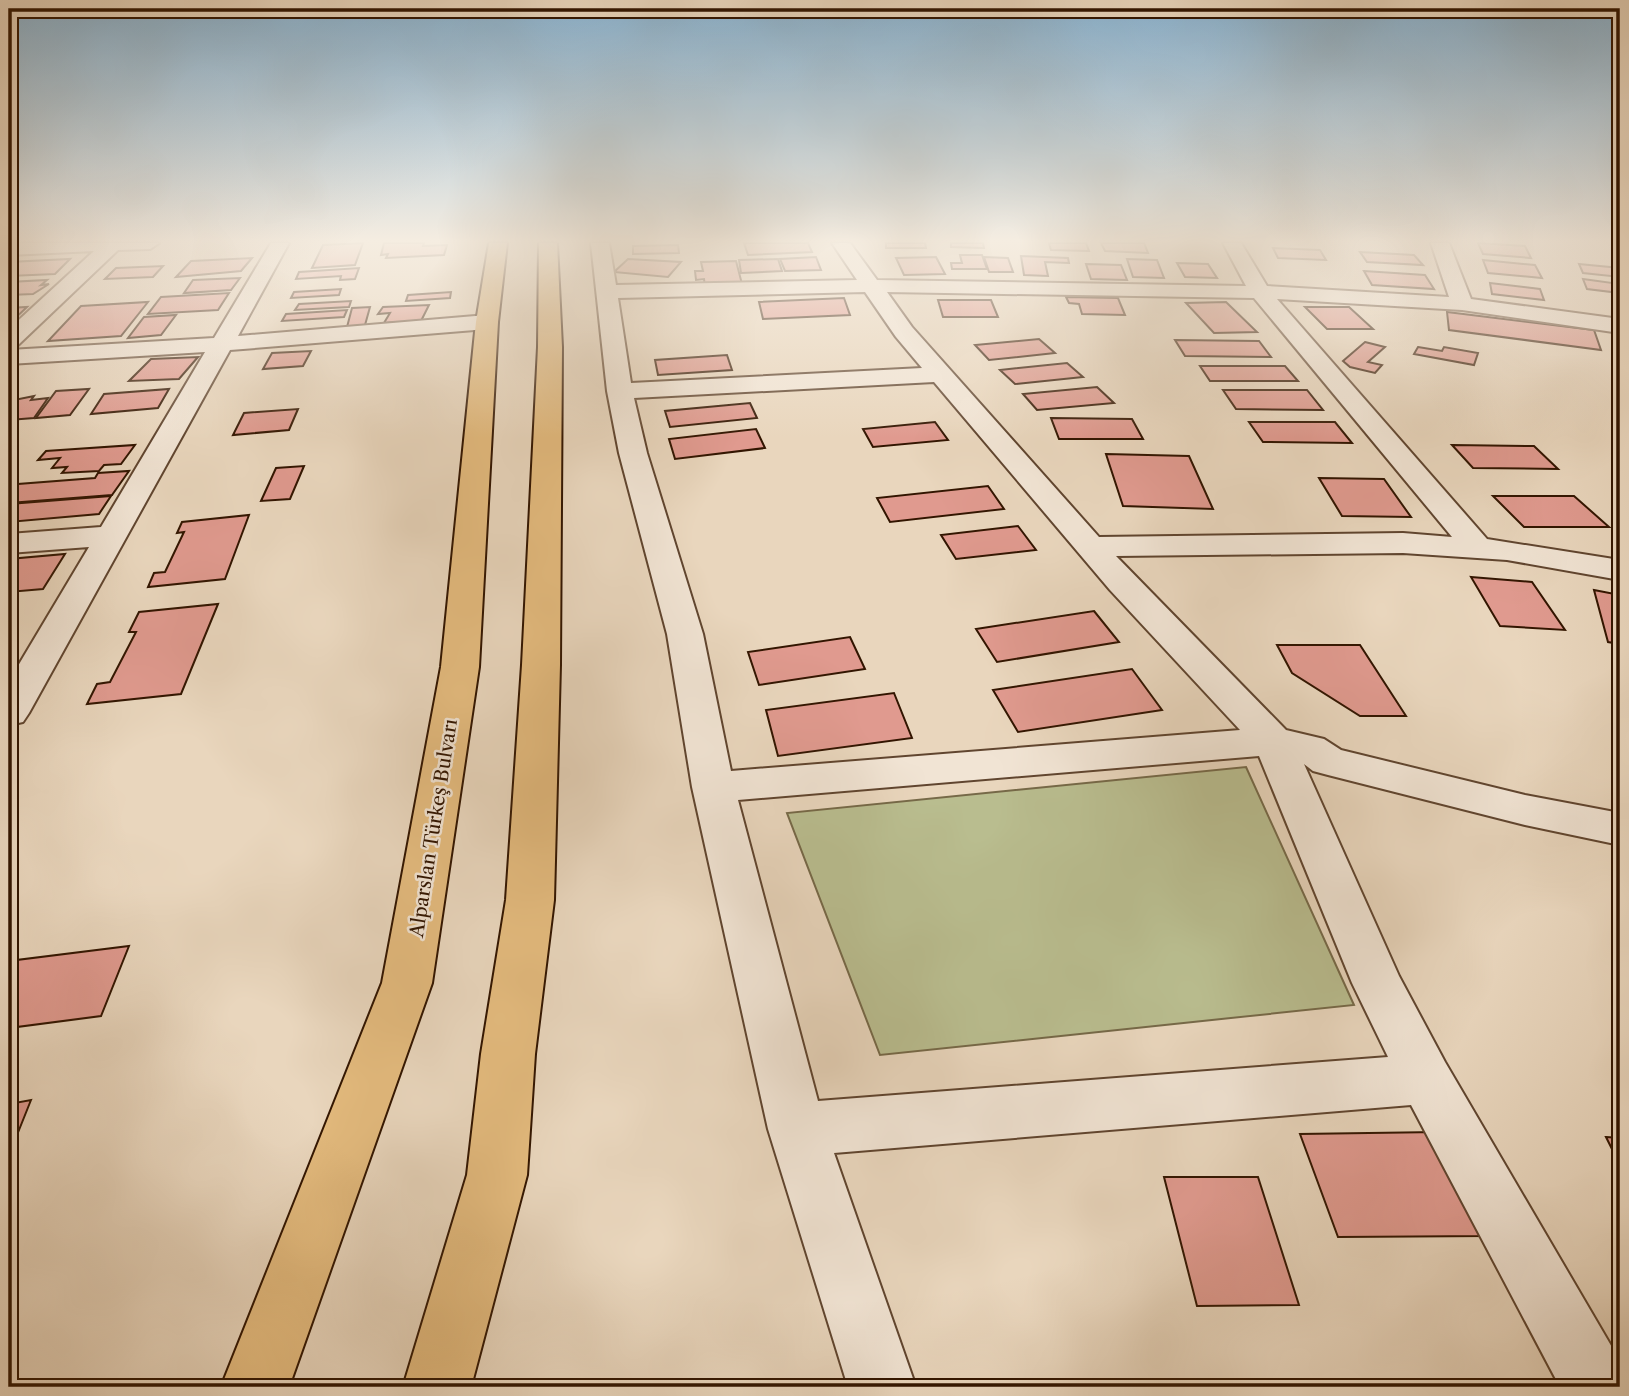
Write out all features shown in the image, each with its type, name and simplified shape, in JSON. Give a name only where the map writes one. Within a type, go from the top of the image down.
[{"type":"main road","name":"Alparslan Türkeş Bulvarı","points":[[255,1387],[407,983],[460,667],[489,308]]},
{"type":"main road","points":[[437,1387],[497,1175],[508,1054],[530,900],[541,665],[549,308]]},
{"type":"street","points":[[9,341],[41,308]]},
{"type":"street","points":[[9,713],[243,308]]},
{"type":"street","points":[[608,308],[620,391],[633,453],[685,634],[713,787],[797,1129],[882,1387]]},
{"type":"street","points":[[887,308],[940,374],[1122,583],[1273,741],[1377,983],[1426,1079],[1597,1387]]},
{"type":"street","points":[[1274,308],[1478,548]]},
{"type":"street","points":[[1492,308],[1620,326]]},
{"type":"street","points":[[9,357],[222,344],[487,322]]},
{"type":"street","points":[[620,391],[940,374]]},
{"type":"street","points":[[9,543],[111,537]]},
{"type":"street","points":[[1091,547],[1403,543],[1507,550],[1620,570]]},
{"type":"street","points":[[713,787],[1273,741],[1310,749],[1328,761],[1525,810],[1620,829]]},
{"type":"street","points":[[797,1129],[1426,1079]]},
{"type":"green space","points":[[1246,767],[1354,1005],[880,1055],[787,813]]},
{"type":"building","points":[[9,308],[26,308],[9,324]]},
{"type":"building","points":[[79,308],[143,308],[121,336],[48,341]]},
{"type":"building","points":[[152,308],[219,308],[218,310],[148,314]]},
{"type":"building","points":[[352,308],[370,308],[365,325],[347,327]]},
{"type":"building","points":[[382,308],[427,308],[421,321],[384,323],[390,313],[378,314]]},
{"type":"building","points":[[760,308],[848,308],[850,315],[763,319]]},
{"type":"building","points":[[940,308],[994,308],[998,317],[943,317]]},
{"type":"building","points":[[1080,308],[1122,308],[1125,315],[1082,314]]},
{"type":"building","points":[[1191,308],[1232,308],[1257,332],[1214,333]]},
{"type":"building","points":[[1306,308],[1350,308],[1373,329],[1327,329]]},
{"type":"building","points":[[347,310],[344,317],[282,321],[286,314]]},
{"type":"building","points":[[1447,312],[1594,330],[1601,350],[1449,330]]},
{"type":"building","points":[[176,315],[161,335],[128,338],[144,317]]},
{"type":"building","points":[[1039,339],[1055,353],[989,360],[975,345]]},
{"type":"building","points":[[1175,340],[1259,341],[1271,357],[1185,356]]},
{"type":"building","points":[[1365,342],[1385,347],[1368,362],[1382,365],[1375,373],[1350,367],[1343,361]]},
{"type":"building","points":[[1418,347],[1442,351],[1444,347],[1478,353],[1474,365],[1414,354]]},
{"type":"building","points":[[311,351],[303,366],[263,369],[272,353]]},
{"type":"building","points":[[727,355],[732,370],[658,375],[655,360]]},
{"type":"building","points":[[198,357],[179,379],[129,381],[151,359]]},
{"type":"building","points":[[1067,363],[1083,377],[1015,384],[1000,370]]},
{"type":"building","points":[[1200,366],[1285,366],[1298,381],[1210,381]]},
{"type":"building","points":[[1097,387],[1114,403],[1037,410],[1023,394]]},
{"type":"building","points":[[89,389],[70,415],[36,418],[56,391]]},
{"type":"building","points":[[169,389],[158,408],[91,414],[104,394]]},
{"type":"building","points":[[1223,390],[1307,390],[1323,410],[1236,409]]},
{"type":"building","points":[[34,396],[31,400],[48,398],[34,418],[9,420],[9,401]]},
{"type":"building","points":[[750,403],[757,418],[670,427],[665,411]]},
{"type":"building","points":[[298,409],[289,430],[233,435],[244,413]]},
{"type":"building","points":[[1051,418],[1132,419],[1143,439],[1059,439]]},
{"type":"building","points":[[935,422],[948,440],[873,447],[863,429]]},
{"type":"building","points":[[1249,422],[1335,422],[1352,443],[1263,442]]},
{"type":"building","points":[[756,429],[765,448],[675,459],[669,439]]},
{"type":"building","points":[[135,445],[121,464],[104,465],[99,471],[62,473],[67,467],[52,468],[60,458],[38,460],[46,451]]},
{"type":"building","points":[[1452,445],[1534,446],[1558,469],[1473,468]]},
{"type":"building","points":[[1106,454],[1189,456],[1213,509],[1123,506]]},
{"type":"building","points":[[304,466],[290,499],[261,501],[276,468]]},
{"type":"building","points":[[129,471],[112,495],[9,503],[9,496],[18,484],[95,478],[98,473]]},
{"type":"building","points":[[1319,478],[1384,479],[1411,517],[1342,516]]},
{"type":"building","points":[[988,486],[1004,509],[890,522],[877,498]]},
{"type":"building","points":[[111,496],[99,514],[9,522],[9,504]]},
{"type":"building","points":[[1493,496],[1574,496],[1609,527],[1524,527]]},
{"type":"building","points":[[249,515],[225,579],[148,587],[154,573],[165,572],[184,532],[177,533],[182,522]]},
{"type":"building","points":[[1018,526],[1036,550],[956,559],[941,535]]},
{"type":"building","points":[[65,554],[43,589],[9,592],[9,559]]},
{"type":"building","points":[[1471,577],[1532,582],[1565,630],[1500,626]]},
{"type":"building","points":[[1594,590],[1620,595],[1620,644],[1608,642]]},
{"type":"building","points":[[218,604],[181,694],[87,704],[97,684],[110,682],[136,632],[129,632],[139,612]]},
{"type":"building","points":[[1094,611],[1119,642],[997,662],[976,629]]},
{"type":"building","points":[[850,637],[865,669],[759,685],[748,652]]},
{"type":"building","points":[[1277,645],[1360,645],[1406,716],[1360,716],[1292,673]]},
{"type":"building","points":[[1132,669],[1162,710],[1018,732],[993,690]]},
{"type":"building","points":[[894,693],[912,738],[778,756],[766,710]]},
{"type":"building","points":[[129,946],[101,1016],[9,1028],[9,961]]},
{"type":"building","points":[[31,1100],[9,1155],[9,1104]]},
{"type":"building","points":[[1438,1132],[1487,1236],[1338,1237],[1300,1134]]},
{"type":"building","points":[[1606,1137],[1620,1138],[1620,1165]]},
{"type":"building","points":[[1164,1177],[1258,1177],[1299,1305],[1197,1306]]}]
